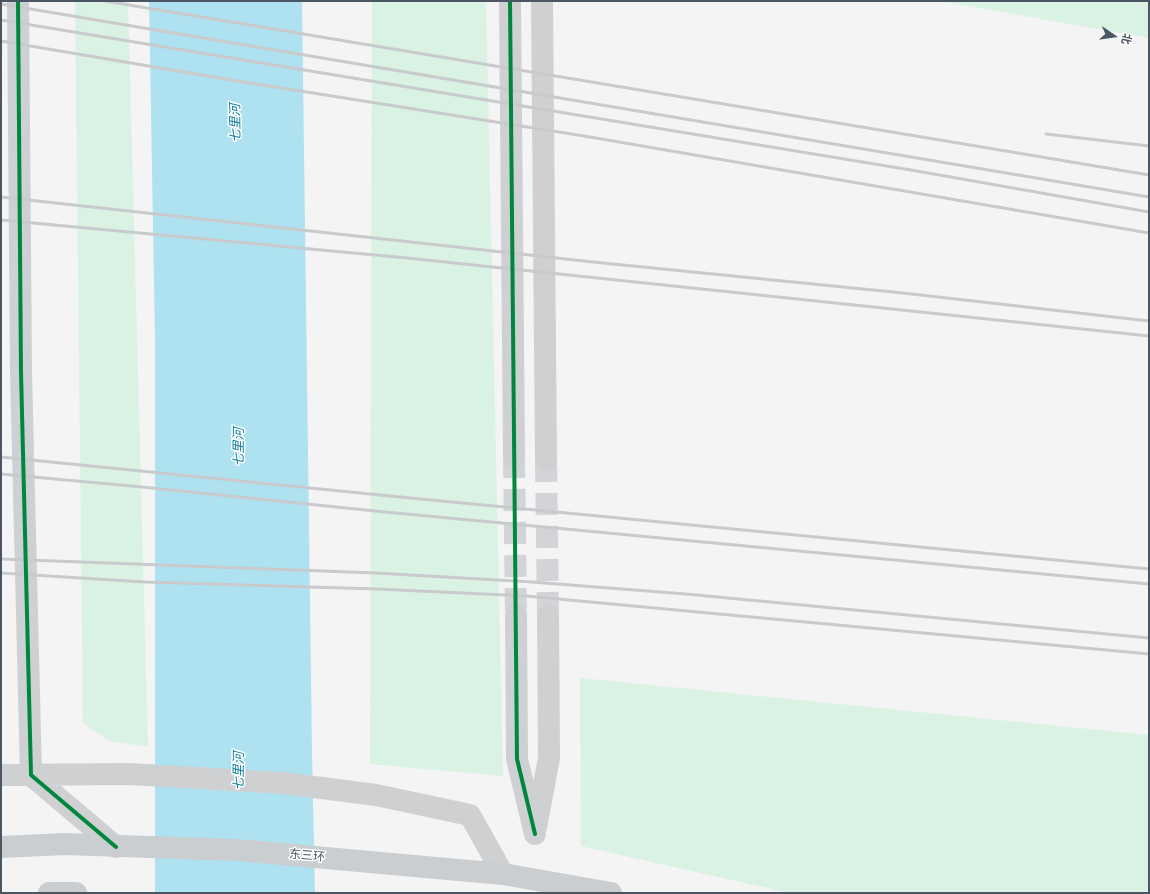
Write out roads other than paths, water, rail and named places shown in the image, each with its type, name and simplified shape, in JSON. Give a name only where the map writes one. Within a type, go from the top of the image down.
[{"type":"main road","name":"东三环","points":[[1,847],[65,844],[238,850],[503,874],[611,893]]},
{"type":"main road","points":[[48,893],[76,893]]},
{"type":"street","points":[[18,1],[21,372],[31,775],[116,846]]},
{"type":"street","points":[[510,1],[514,456]]},
{"type":"street","points":[[542,1],[546,460]]},
{"type":"street","points":[[516,614],[517,759],[535,834],[549,758],[548,616]]},
{"type":"street","points":[[1,775],[129,774],[283,783],[376,795],[470,815],[503,874]]},
{"type":"water","name":"七里河","points":[[149,1],[302,1],[315,893],[155,893],[155,339]]},
{"type":"tunnel","points":[[514,456],[516,615]]},
{"type":"tunnel","points":[[546,460],[548,616]]},
{"type":"railway","points":[[105,1],[366,46],[1149,175]]},
{"type":"railway","points":[[1,4],[1149,197]]},
{"type":"railway","points":[[1,20],[911,170],[1149,212]]},
{"type":"railway","points":[[1,41],[231,80],[584,136],[1149,233]]},
{"type":"railway","points":[[1046,134],[1149,146]]},
{"type":"railway","points":[[1,197],[593,262],[903,293],[1149,321]]},
{"type":"railway","points":[[1,220],[407,258],[1149,336]]},
{"type":"railway","points":[[1,457],[1149,569]]},
{"type":"railway","points":[[1,474],[385,512],[1149,584]]},
{"type":"railway","points":[[1,559],[376,573],[532,582],[686,594],[1149,638]]},
{"type":"railway","points":[[1,573],[145,582],[377,589],[526,596],[1149,654]]}]
